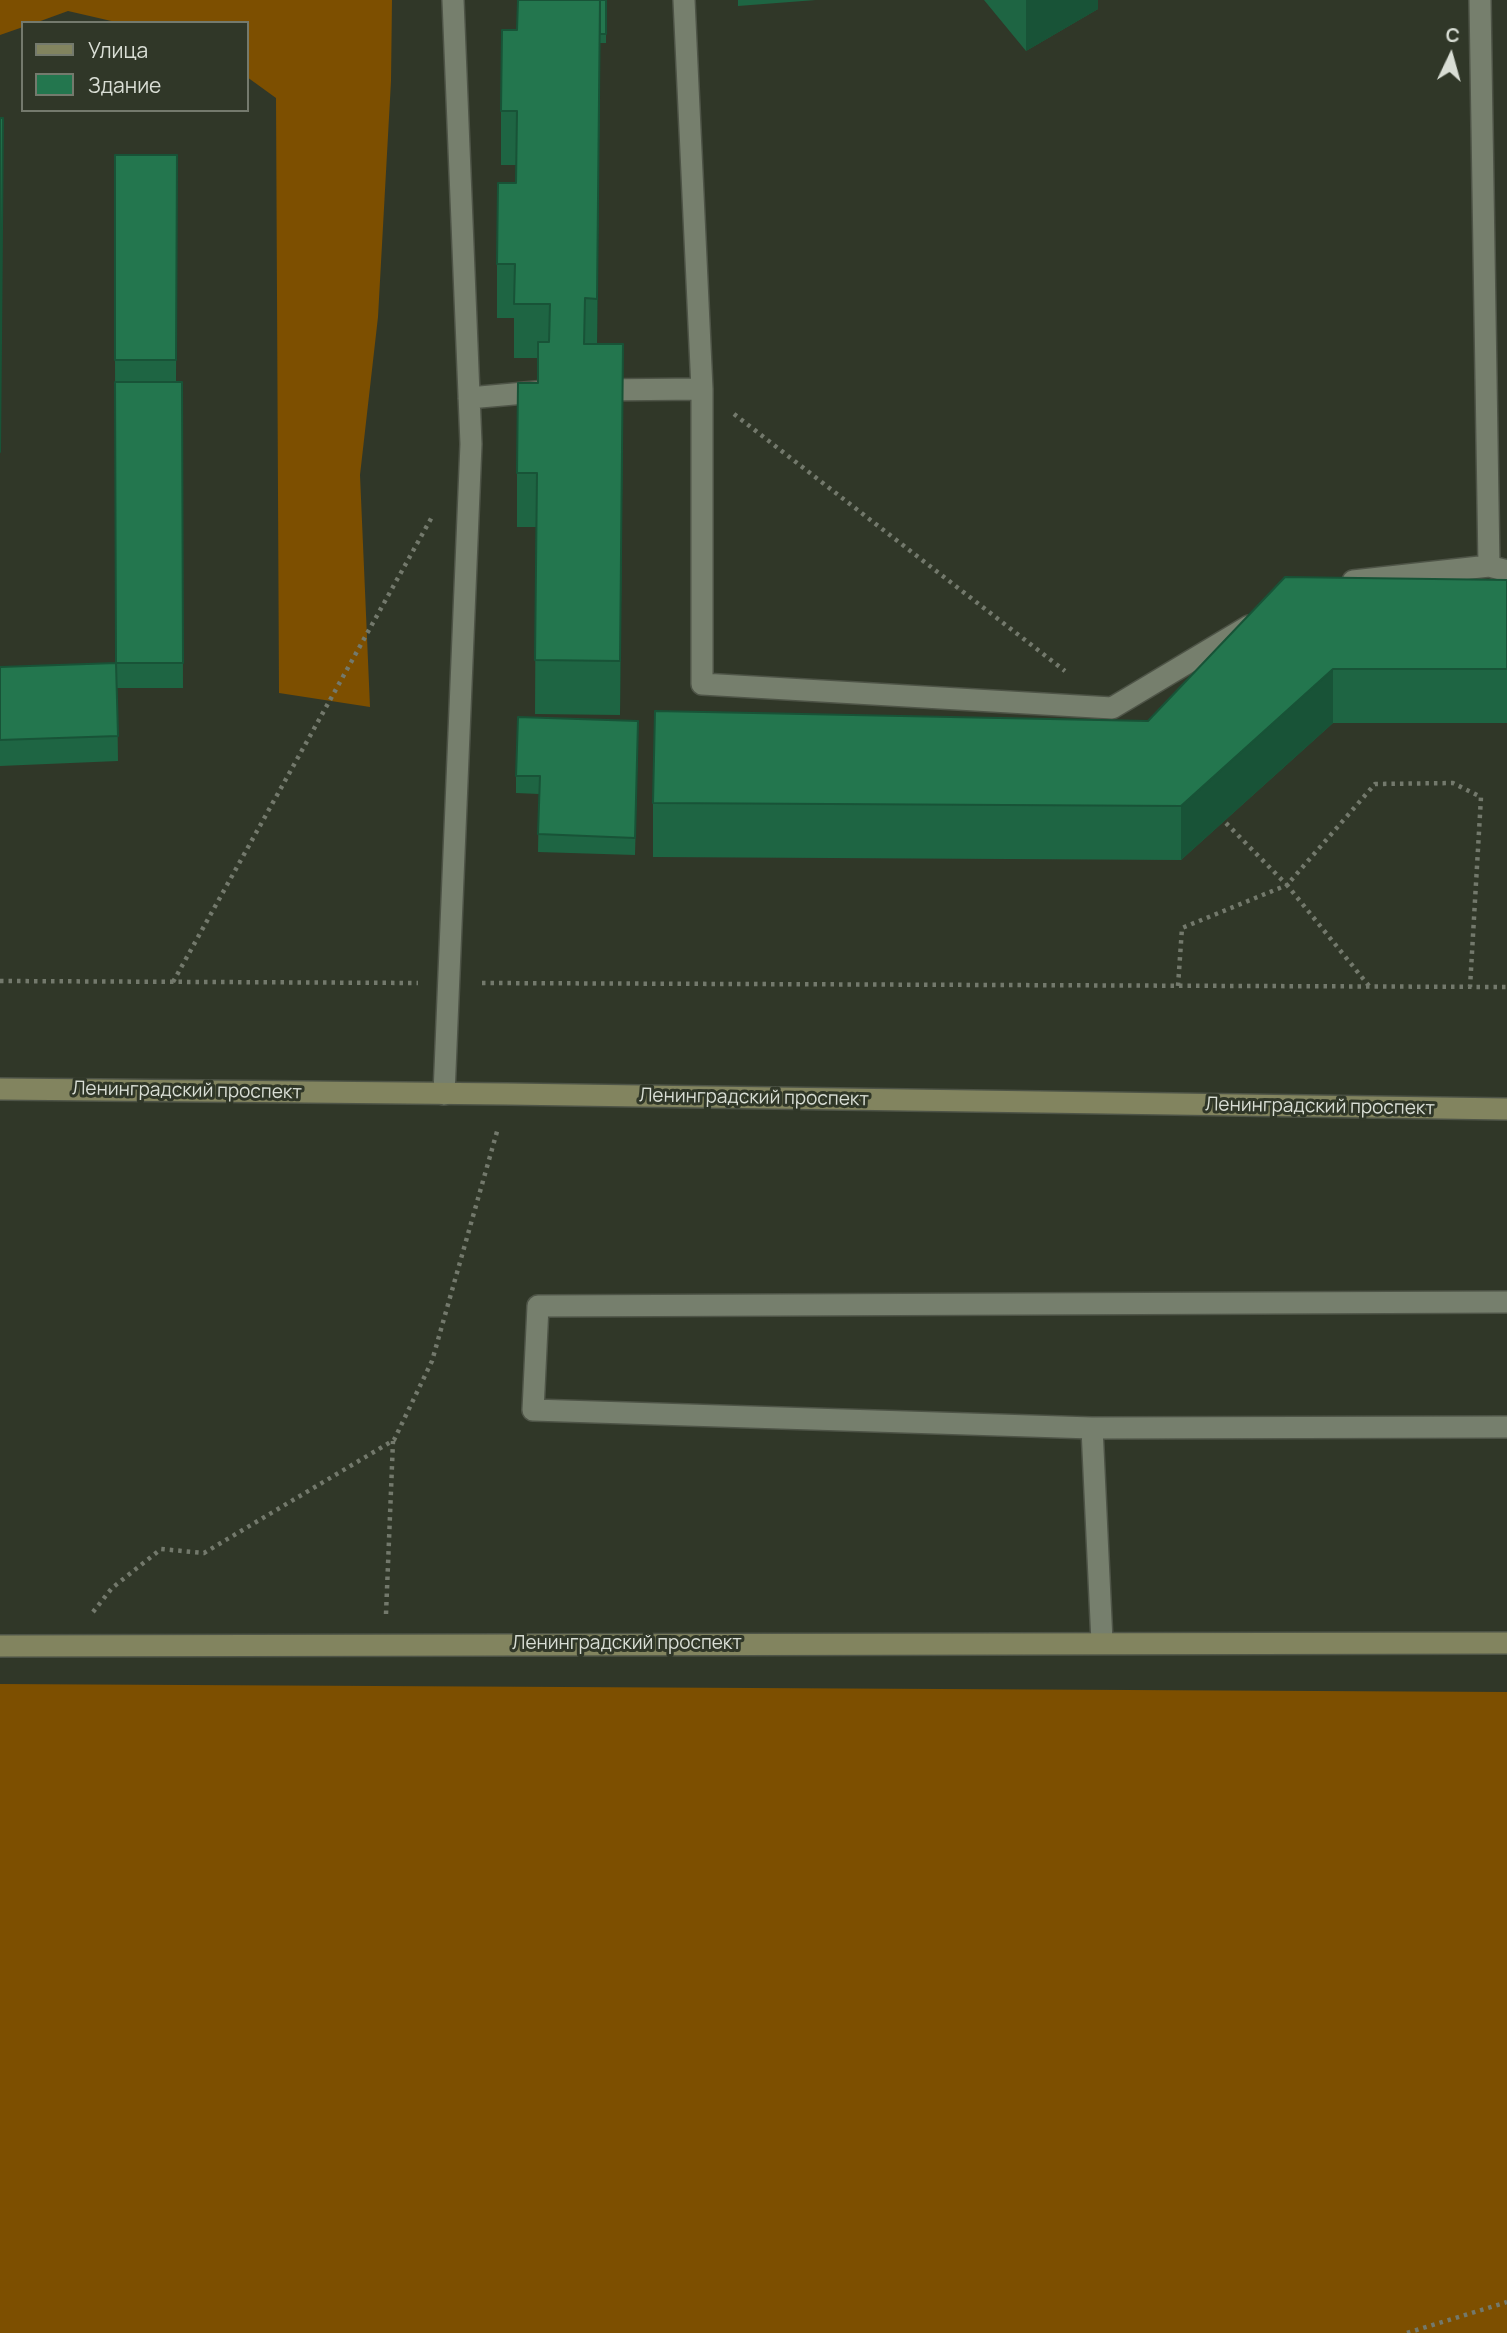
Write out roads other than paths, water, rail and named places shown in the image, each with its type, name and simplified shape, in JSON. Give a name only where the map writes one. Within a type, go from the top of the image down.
[{"type":"main road","name":"Ленинградский проспект","points":[[0,1089],[1507,1109]]},
{"type":"main road","name":"Ленинградский проспект","points":[[0,1646],[1507,1643]]},
{"type":"lane","points":[[444,1094],[471,444],[453,0]]},
{"type":"lane","points":[[684,0],[702,389],[702,684],[1112,708],[1268,614]]},
{"type":"lane","points":[[1329,584],[1498,569],[1480,0]]},
{"type":"lane","points":[[584,390],[702,389]]},
{"type":"lane","points":[[469,398],[549,390]]},
{"type":"lane","points":[[1507,1302],[538,1306],[533,1410],[1092,1429],[1507,1426]]},
{"type":"lane","points":[[1092,1429],[1102,1642]]}]
